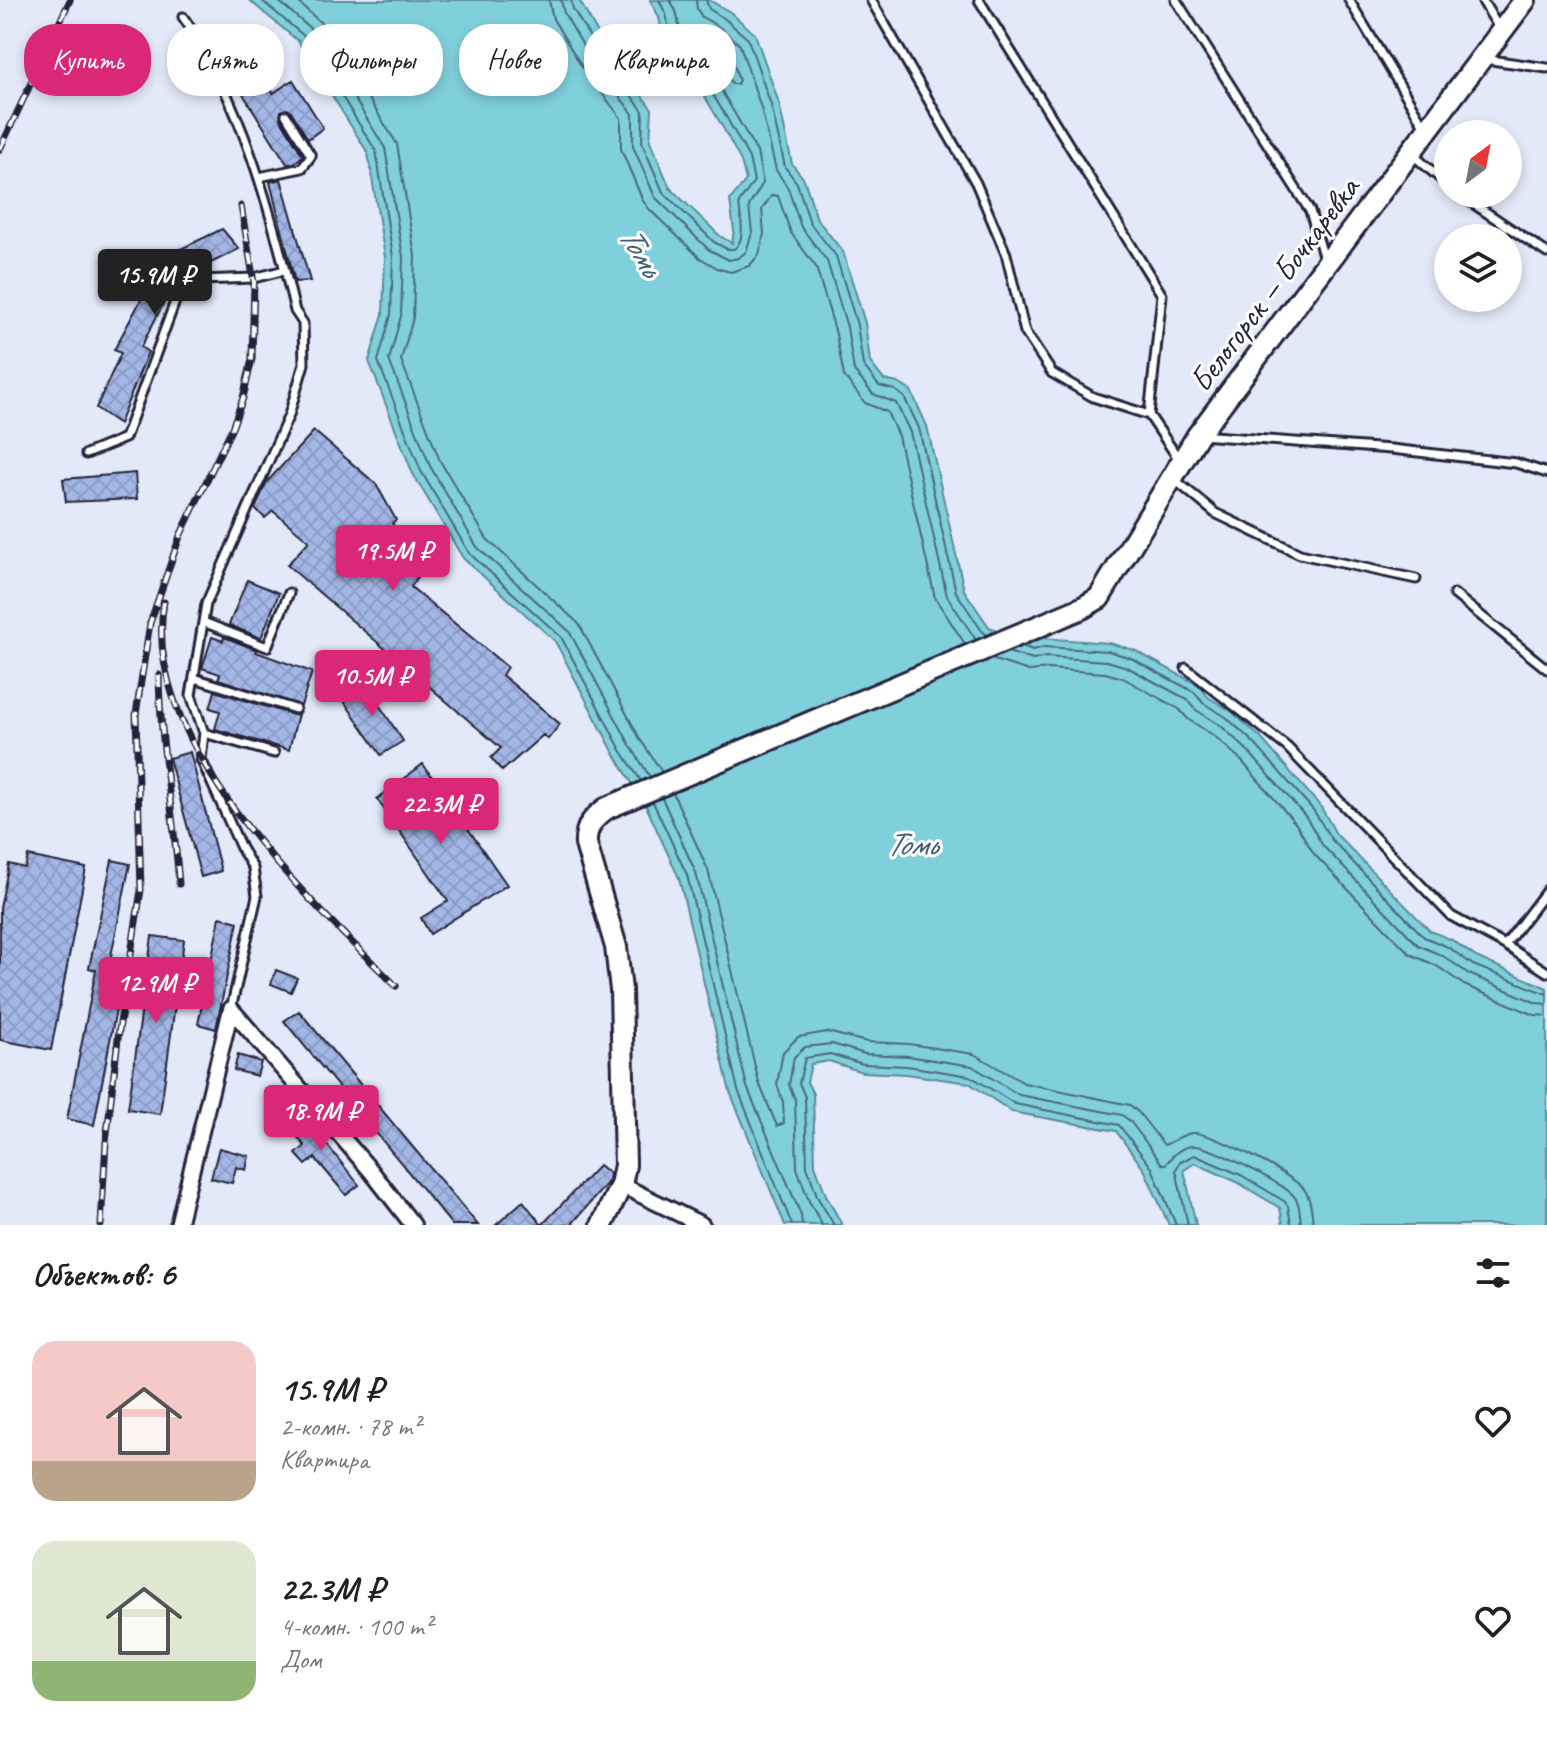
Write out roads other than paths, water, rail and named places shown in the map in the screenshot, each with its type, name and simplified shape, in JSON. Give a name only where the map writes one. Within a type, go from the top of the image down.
[{"type":"main road","name":"Белогорск — Бочкаревка","points":[[621,1185],[625,1165],[621,990],[616,947],[586,844],[585,832],[594,817],[607,808],[1082,608],[1099,598],[1198,435],[1525,0]]},
{"type":"main road","points":[[602,1225],[621,1185]]},
{"type":"street","points":[[178,1225],[231,1009]]},
{"type":"street","points":[[231,1009],[371,1171],[413,1225]]},
{"type":"street","points":[[621,1185],[702,1225]]},
{"type":"lane","points":[[871,0],[976,183],[1006,254],[1025,332],[1052,373],[1093,397],[1149,415]]},
{"type":"lane","points":[[979,0],[1162,295],[1149,415],[1177,470],[1215,513],[1300,554],[1416,579]]},
{"type":"lane","points":[[1176,0],[1310,211],[1326,265]]},
{"type":"lane","points":[[1349,0],[1427,131]]},
{"type":"lane","points":[[1482,0],[1501,32]]},
{"type":"lane","points":[[183,17],[201,43],[259,177],[295,311],[303,323],[304,364],[289,415],[206,604],[191,695],[204,733],[201,759],[253,868],[257,896],[231,1009]]},
{"type":"lane","points":[[1481,58],[1547,68]]},
{"type":"lane","points":[[259,177],[302,168],[311,156],[286,115]]},
{"type":"lane","points":[[1410,153],[1434,173]]},
{"type":"lane","points":[[1480,208],[1547,253]]},
{"type":"lane","points":[[86,454],[125,438],[180,288],[201,280],[254,278],[285,270]]},
{"type":"lane","points":[[1198,435],[1516,463],[1547,473]]},
{"type":"lane","points":[[203,622],[267,647],[289,593]]},
{"type":"lane","points":[[1454,594],[1547,669]]},
{"type":"lane","points":[[1186,668],[1287,747],[1451,916],[1547,972]]},
{"type":"lane","points":[[194,678],[295,709]]},
{"type":"lane","points":[[204,733],[274,753]]},
{"type":"lane","points":[[1505,945],[1547,890]]},
{"type":"water","name":"Томь","points":[[249,0],[579,0],[592,24],[584,24],[584,96],[642,96],[652,109],[650,141],[670,188],[720,236],[732,243],[734,230],[730,200],[746,180],[741,161],[704,96],[736,96],[736,24],[660,24],[650,0],[709,0],[730,12],[755,34],[779,103],[792,164],[804,179],[817,219],[843,252],[865,323],[870,362],[884,380],[898,383],[911,391],[927,426],[964,590],[989,627],[1034,642],[1042,638],[1109,643],[1134,650],[1200,686],[1208,697],[1231,711],[1260,737],[1321,807],[1336,834],[1430,931],[1452,940],[1476,957],[1547,988],[1547,1225],[1283,1225],[1280,1208],[1237,1182],[1195,1163],[1184,1170],[1196,1225],[1169,1225],[1145,1171],[1116,1131],[1012,1112],[969,1083],[906,1074],[862,1072],[829,1061],[811,1064],[807,1082],[813,1094],[815,1165],[842,1225],[785,1225],[730,1092],[679,878],[646,806],[615,755],[555,641],[463,558],[413,474],[369,361],[383,314],[385,257],[368,153],[332,96],[443,96],[443,24],[300,24],[300,44],[284,29],[284,24],[278,24]]},
{"type":"railway","points":[[0,149],[70,0]]},
{"type":"railway","points":[[101,1225],[106,1142],[119,1030],[141,890],[136,714],[150,623],[180,536],[232,428],[252,359],[254,282],[241,206]]},
{"type":"railway","points":[[164,602],[163,655],[177,708],[203,761],[237,813],[276,862],[396,986]]},
{"type":"railway","points":[[159,675],[179,884]]}]
